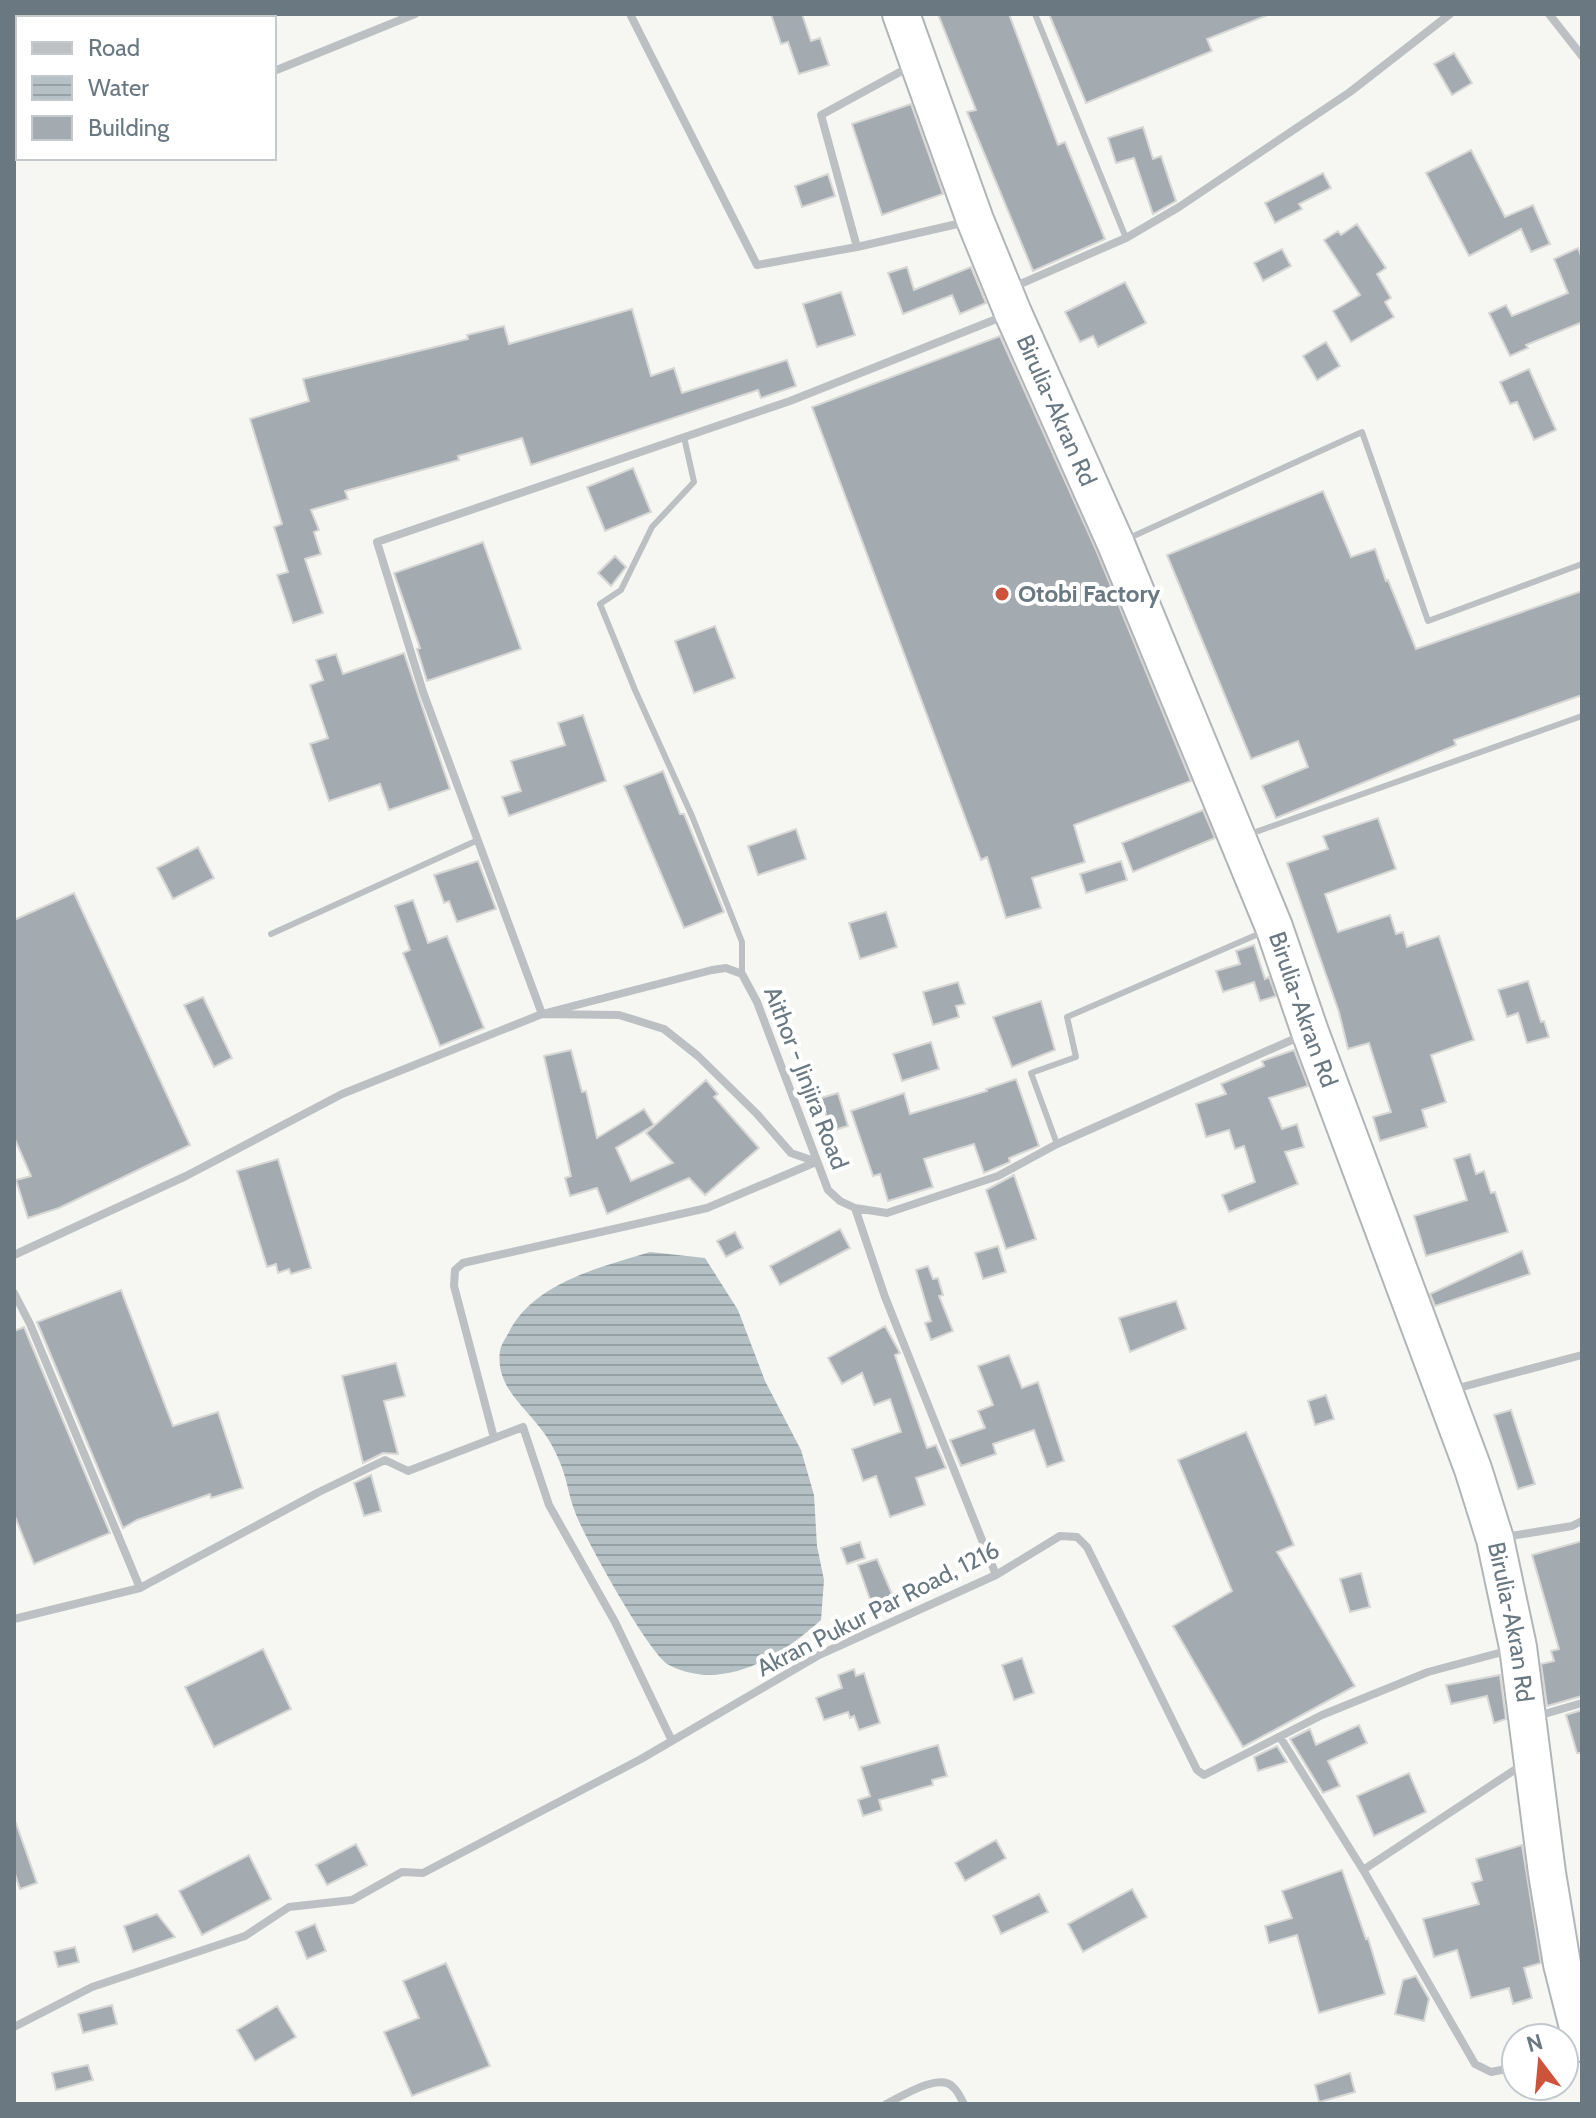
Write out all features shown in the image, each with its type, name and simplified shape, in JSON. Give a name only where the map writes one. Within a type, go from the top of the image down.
[{"type":"highway","name":"Birulia-Akran Rd","points":[[901,14],[1008,302],[1116,544],[1274,927],[1473,1469],[1495,1539],[1518,1647],[1530,1718],[1547,1873],[1574,2022]]},
{"type":"street","points":[[276,70],[415,14]]},
{"type":"street","points":[[630,14],[757,265],[857,247],[975,220]]},
{"type":"street","points":[[817,1162],[791,1153],[757,1114],[698,1056],[664,1029],[619,1015],[542,1014],[423,692],[377,542],[790,401],[1008,302],[1126,238],[1205,190],[1350,92],[1450,14]]},
{"type":"street","points":[[1549,14],[1582,56]]},
{"type":"street","points":[[857,247],[821,115],[918,62]]},
{"type":"street","name":"Aithor - Jinjira Road","points":[[14,1255],[186,1176],[342,1094],[542,1014],[726,968],[742,974],[757,1002],[828,1190],[840,1201],[855,1208]]},
{"type":"street","points":[[996,1575],[885,1297],[855,1208],[887,1213],[998,1176],[1057,1144],[1310,1032]]},
{"type":"street","points":[[494,1438],[454,1286],[455,1270],[463,1263],[707,1208],[817,1162]]},
{"type":"street","points":[[14,1293],[30,1324],[140,1588]]},
{"type":"street","points":[[1443,1392],[1582,1355]]},
{"type":"street","points":[[14,1619],[140,1588],[385,1460],[408,1471],[523,1427],[549,1505],[615,1622],[672,1741]]},
{"type":"street","points":[[1495,1539],[1572,1526],[1582,1521]]},
{"type":"street","name":"Akran Pukur Par Road, 1216","points":[[14,2027],[92,1987],[245,1936],[289,1907],[352,1900],[402,1872],[423,1873],[672,1741],[819,1655],[996,1575],[1060,1536],[1077,1537],[1087,1547],[1197,1770],[1204,1775],[1322,1715],[1428,1672],[1518,1647]]},
{"type":"street","points":[[1530,1718],[1582,1703]]},
{"type":"street","points":[[1280,1737],[1363,1870],[1475,2064],[1491,2072],[1500,2070]]},
{"type":"street","points":[[1363,1870],[1533,1758]]},
{"type":"street","points":[[886,2104],[932,2082],[944,2081],[953,2085],[964,2104]]},
{"type":"lane","points":[[1035,14],[1126,238]]},
{"type":"lane","points":[[1116,544],[1362,432],[1428,621],[1582,564]]},
{"type":"lane","points":[[684,437],[694,482],[652,527],[621,590],[600,604],[692,816],[742,942],[742,974]]},
{"type":"lane","points":[[1238,838],[1582,716]]},
{"type":"lane","points":[[271,934],[478,840]]},
{"type":"lane","points":[[1057,1144],[1031,1073],[1076,1057],[1067,1017],[1274,927]]},
{"type":"water","points":[[650,1252],[705,1258],[738,1310],[765,1381],[801,1450],[814,1495],[817,1546],[824,1580],[821,1620],[770,1657],[731,1673],[690,1673],[669,1665],[660,1657],[618,1594],[581,1525],[551,1444],[513,1396],[502,1375],[500,1351],[503,1342],[519,1316],[533,1302],[590,1271]]},
{"type":"building","points":[[771,14],[802,14],[811,41],[820,38],[829,65],[799,74],[788,42],[781,44]]},
{"type":"building","points":[[938,14],[1009,14],[1058,145],[1065,142],[1105,239],[1033,271],[967,112],[976,110]]},
{"type":"building","points":[[1049,14],[1268,15],[1207,39],[1212,51],[1086,103]]},
{"type":"building","points":[[1454,53],[1472,83],[1452,95],[1434,64]]},
{"type":"building","points":[[911,104],[943,194],[882,215],[852,124]]},
{"type":"building","points":[[1143,127],[1153,159],[1161,156],[1176,201],[1153,214],[1134,158],[1116,163],[1108,138]]},
{"type":"building","points":[[1471,150],[1505,217],[1533,205],[1550,244],[1531,252],[1521,229],[1469,256],[1426,173]]},
{"type":"building","points":[[1323,173],[1331,188],[1299,204],[1302,209],[1275,223],[1265,203]]},
{"type":"building","points":[[828,174],[835,196],[802,207],[795,186]]},
{"type":"building","points":[[1357,224],[1386,268],[1377,274],[1391,298],[1385,302],[1394,317],[1351,342],[1333,311],[1360,295],[1324,240],[1338,231],[1341,235]]},
{"type":"building","points":[[1578,248],[1582,258],[1582,326],[1580,323],[1526,345],[1528,348],[1510,356],[1489,313],[1506,305],[1512,316],[1568,293],[1554,259]]},
{"type":"building","points":[[1282,249],[1291,266],[1263,281],[1254,263]]},
{"type":"building","points":[[907,267],[914,290],[971,267],[986,303],[960,314],[952,295],[903,314],[888,273]]},
{"type":"building","points":[[1125,282],[1146,323],[1098,347],[1093,336],[1080,342],[1065,312]]},
{"type":"building","points":[[841,292],[855,335],[817,347],[803,304]]},
{"type":"building","points":[[632,309],[651,376],[674,368],[682,393],[787,360],[796,386],[761,398],[758,390],[531,465],[522,438],[458,456],[459,460],[345,491],[348,499],[311,510],[319,530],[314,532],[321,554],[305,559],[323,613],[293,623],[277,575],[288,572],[274,527],[282,524],[250,419],[309,401],[303,379],[468,339],[467,335],[504,326],[509,344]]},
{"type":"building","name":"Otobi Factory","points":[[1000,336],[1097,552],[1191,781],[1074,825],[1085,862],[1032,878],[1041,908],[1006,918],[987,857],[981,860],[812,407]]},
{"type":"building","points":[[1326,342],[1340,366],[1317,380],[1303,356]]},
{"type":"building","points":[[1529,369],[1556,430],[1534,440],[1517,402],[1510,404],[1500,382]]},
{"type":"building","points":[[633,468],[651,512],[605,531],[587,487]]},
{"type":"building","points":[[1323,491],[1351,557],[1375,549],[1416,649],[1582,591],[1582,695],[1454,740],[1456,745],[1276,818],[1262,786],[1308,767],[1298,741],[1251,759],[1167,555]]},
{"type":"building","points":[[483,542],[521,649],[427,681],[417,649],[420,648],[394,573]]},
{"type":"building","points":[[615,556],[626,567],[611,586],[598,573]]},
{"type":"building","points":[[715,626],[735,678],[694,693],[675,641]]},
{"type":"building","points":[[404,653],[450,789],[389,810],[380,784],[329,801],[310,744],[328,738],[310,685],[323,680],[316,660],[336,654],[343,674]]},
{"type":"building","points":[[583,715],[606,781],[509,816],[502,797],[521,791],[511,761],[565,745],[558,723]]},
{"type":"building","points":[[663,771],[724,912],[684,928],[624,786]]},
{"type":"building","points":[[1203,810],[1215,838],[1133,872],[1122,843]]},
{"type":"building","points":[[1378,818],[1396,869],[1325,894],[1338,932],[1390,915],[1396,934],[1403,932],[1407,947],[1439,936],[1474,1040],[1431,1055],[1446,1102],[1422,1110],[1427,1127],[1380,1141],[1373,1117],[1391,1112],[1369,1043],[1348,1049],[1339,1012],[1287,863],[1328,849],[1323,836]]},
{"type":"building","points":[[796,829],[806,859],[758,875],[748,846]]},
{"type":"building","points":[[198,847],[214,878],[173,899],[157,868]]},
{"type":"building","points":[[478,861],[496,909],[457,922],[449,901],[444,903],[434,875]]},
{"type":"building","points":[[1121,861],[1127,880],[1086,893],[1080,874]]},
{"type":"building","points":[[74,893],[190,1145],[59,1208],[28,1218],[16,1180],[31,1176],[14,1137],[14,920]]},
{"type":"building","points":[[413,900],[428,943],[447,936],[484,1028],[440,1046],[403,953],[410,950],[395,906]]},
{"type":"building","points":[[886,912],[897,947],[860,959],[849,923]]},
{"type":"building","points":[[1254,945],[1265,979],[1269,977],[1276,996],[1260,1001],[1254,982],[1223,992],[1216,971],[1240,964],[1236,951]]},
{"type":"building","points":[[1528,981],[1549,1037],[1527,1043],[1518,1013],[1507,1017],[1498,990]]},
{"type":"building","points":[[958,982],[965,1004],[956,1006],[959,1017],[933,1025],[923,992]]},
{"type":"building","points":[[203,997],[232,1058],[214,1067],[184,1005]]},
{"type":"building","points":[[1041,1001],[1055,1050],[1012,1067],[993,1017]]},
{"type":"building","points":[[931,1042],[939,1069],[902,1081],[893,1054]]},
{"type":"building","points":[[571,1050],[582,1092],[586,1091],[597,1138],[644,1109],[654,1125],[616,1148],[631,1181],[673,1163],[646,1133],[706,1080],[718,1094],[714,1097],[759,1148],[705,1195],[689,1178],[607,1214],[597,1188],[570,1196],[565,1178],[571,1176],[544,1056]]},
{"type":"building","points":[[1294,1050],[1308,1086],[1269,1098],[1282,1129],[1297,1124],[1304,1147],[1285,1152],[1298,1184],[1229,1212],[1222,1195],[1255,1182],[1244,1146],[1235,1149],[1229,1130],[1206,1137],[1196,1104],[1226,1094],[1221,1084],[1264,1066],[1262,1061]]},
{"type":"building","points":[[1016,1079],[1039,1146],[1009,1158],[1010,1162],[984,1173],[974,1144],[924,1159],[933,1187],[888,1201],[880,1174],[873,1176],[851,1111],[904,1093],[910,1114]]},
{"type":"building","points":[[838,1093],[848,1126],[831,1131],[821,1098]]},
{"type":"building","points":[[1470,1154],[1476,1174],[1484,1171],[1491,1193],[1495,1192],[1508,1232],[1426,1256],[1414,1216],[1467,1200],[1454,1159]]},
{"type":"building","points":[[278,1159],[311,1268],[291,1274],[289,1269],[278,1273],[276,1264],[267,1267],[237,1171]]},
{"type":"building","points":[[1014,1175],[1036,1239],[1006,1249],[986,1190]]},
{"type":"building","points":[[840,1229],[850,1248],[780,1285],[770,1266]]},
{"type":"building","points":[[735,1232],[743,1248],[726,1257],[717,1241]]},
{"type":"building","points":[[998,1246],[1006,1272],[983,1279],[975,1253]]},
{"type":"building","points":[[1522,1251],[1530,1274],[1435,1306],[1430,1294]]},
{"type":"building","points":[[928,1266],[933,1279],[938,1278],[943,1295],[939,1296],[953,1331],[931,1340],[925,1323],[931,1321],[916,1270]]},
{"type":"building","points":[[121,1290],[173,1426],[218,1412],[243,1488],[211,1498],[210,1494],[123,1528],[37,1322]]},
{"type":"building","points":[[1176,1301],[1186,1329],[1130,1352],[1119,1318]]},
{"type":"building","points":[[885,1326],[900,1353],[895,1355],[927,1448],[936,1445],[946,1468],[916,1478],[925,1505],[890,1517],[876,1476],[863,1481],[852,1449],[901,1432],[890,1399],[874,1405],[862,1373],[842,1384],[828,1358]]},
{"type":"building","points":[[24,1327],[110,1533],[34,1564],[14,1514],[14,1331]]},
{"type":"building","points":[[1009,1355],[1022,1388],[1038,1382],[1064,1461],[1047,1467],[1034,1430],[993,1444],[996,1454],[961,1466],[950,1440],[985,1428],[978,1411],[993,1405],[978,1366]]},
{"type":"building","points":[[396,1363],[405,1396],[384,1401],[398,1454],[383,1453],[363,1463],[342,1376]]},
{"type":"building","points":[[1326,1395],[1334,1419],[1315,1425],[1308,1401]]},
{"type":"building","points":[[1511,1410],[1535,1484],[1518,1489],[1494,1415]]},
{"type":"building","points":[[1246,1432],[1294,1545],[1277,1552],[1355,1686],[1243,1747],[1173,1626],[1232,1591],[1178,1460]]},
{"type":"building","points":[[371,1475],[381,1511],[364,1516],[354,1483]]},
{"type":"building","points":[[1582,1541],[1582,1696],[1547,1706],[1541,1664],[1554,1661],[1551,1651],[1559,1649],[1532,1555]]},
{"type":"building","points":[[860,1542],[865,1558],[847,1564],[841,1548]]},
{"type":"building","points":[[877,1559],[895,1601],[873,1608],[858,1565]]},
{"type":"building","points":[[1361,1573],[1370,1607],[1350,1612],[1340,1579]]},
{"type":"building","points":[[263,1649],[291,1709],[214,1747],[185,1687]]},
{"type":"building","points":[[1022,1658],[1034,1693],[1014,1700],[1002,1665]]},
{"type":"building","points":[[854,1669],[856,1676],[864,1673],[880,1723],[859,1730],[854,1716],[850,1718],[848,1712],[824,1720],[816,1698],[842,1688],[838,1675]]},
{"type":"building","points":[[1500,1675],[1506,1719],[1494,1723],[1487,1696],[1451,1704],[1446,1685]]},
{"type":"building","points":[[1582,1710],[1582,1753],[1577,1753],[1566,1715]]},
{"type":"building","points":[[1359,1725],[1367,1743],[1328,1761],[1340,1786],[1323,1793],[1290,1739],[1310,1729],[1316,1745]]},
{"type":"building","points":[[938,1745],[947,1776],[932,1780],[933,1785],[879,1800],[882,1810],[863,1816],[858,1800],[870,1796],[861,1767]]},
{"type":"building","points":[[1277,1746],[1287,1762],[1258,1771],[1254,1757]]},
{"type":"building","points":[[1409,1773],[1426,1812],[1374,1836],[1357,1796]]},
{"type":"building","points":[[16,1823],[37,1883],[20,1889],[14,1871]]},
{"type":"building","points":[[996,1840],[1006,1858],[965,1881],[955,1863]]},
{"type":"building","points":[[356,1844],[367,1865],[327,1885],[316,1865]]},
{"type":"building","points":[[1522,1845],[1541,1963],[1524,1968],[1532,1998],[1513,2004],[1509,1988],[1471,1998],[1457,1950],[1434,1957],[1423,1919],[1479,1904],[1472,1883],[1482,1880],[1476,1859]]},
{"type":"building","points":[[249,1855],[271,1899],[202,1935],[179,1891]]},
{"type":"building","points":[[1342,1870],[1385,1994],[1319,2013],[1297,1935],[1269,1943],[1265,1926],[1292,1918],[1282,1891]]},
{"type":"building","points":[[1132,1889],[1147,1917],[1083,1952],[1068,1924]]},
{"type":"building","points":[[1039,1894],[1048,1912],[1001,1934],[993,1916]]},
{"type":"building","points":[[157,1914],[175,1937],[133,1952],[124,1926]]},
{"type":"building","points":[[315,1924],[326,1951],[307,1959],[296,1932]]},
{"type":"building","points":[[75,1947],[79,1962],[58,1967],[54,1952]]},
{"type":"building","points":[[446,1963],[490,2066],[412,2096],[384,2032],[419,2018],[403,1981]]},
{"type":"building","points":[[1416,1976],[1429,1999],[1424,2021],[1395,2014],[1403,1980]]},
{"type":"building","points":[[112,2005],[117,2024],[83,2033],[78,2014]]},
{"type":"building","points":[[277,2006],[296,2037],[255,2061],[237,2030]]},
{"type":"building","points":[[88,2065],[93,2080],[56,2090],[52,2073]]},
{"type":"building","points":[[1350,2073],[1355,2092],[1319,2102],[1315,2085]]},
{"type":"place","name":"Otobi Factory","points":[[1002,594]]}]
